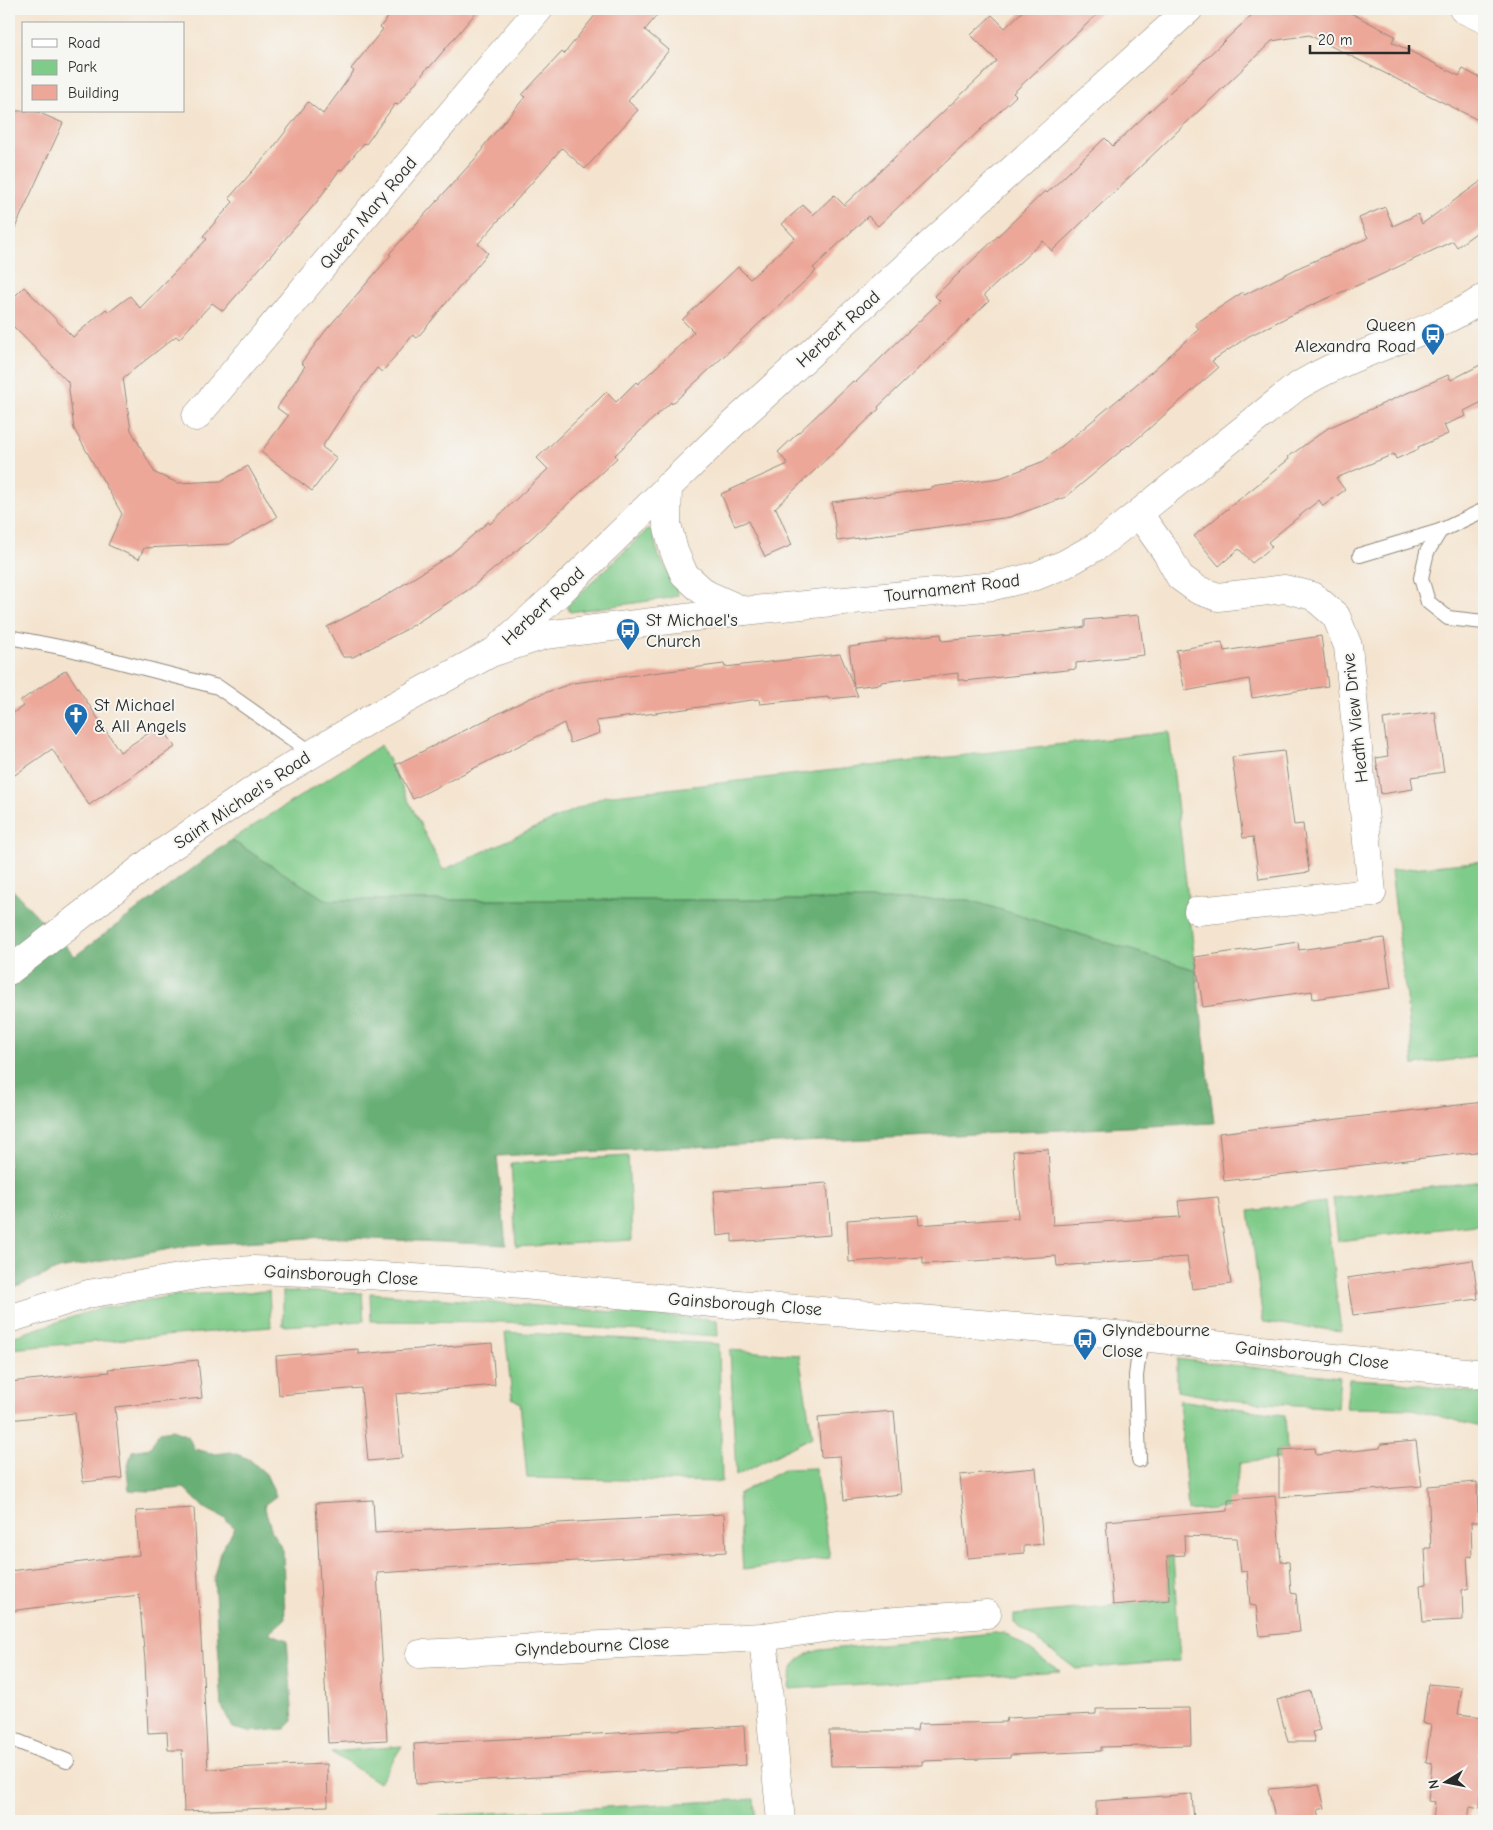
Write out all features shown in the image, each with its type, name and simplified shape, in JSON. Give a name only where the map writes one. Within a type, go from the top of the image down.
[{"type":"street","name":"Queen Mary Road","points":[[196,417],[539,9]]},
{"type":"street","name":"Herbert Road","points":[[491,653],[562,590],[736,421],[1189,9]]},
{"type":"street","name":"Tournament Road","points":[[491,653],[545,635],[744,611],[994,586],[1036,576],[1065,564],[1099,545],[1296,388],[1314,376],[1338,364],[1444,320],[1484,298]]},
{"type":"street","points":[[668,486],[667,524],[674,550],[684,574],[706,594],[744,611]]},
{"type":"street","name":"Heath View Drive","points":[[1139,514],[1166,552],[1180,577],[1198,590],[1218,597],[1284,589],[1313,596],[1336,616],[1348,646],[1372,893],[1198,911]]},
{"type":"street","name":"Saint Michael's Road","points":[[9,971],[166,850],[261,785],[363,723],[491,653]]},
{"type":"street","name":"Gainsborough Close","points":[[9,1319],[88,1294],[202,1274],[252,1270],[335,1273],[523,1285],[723,1304],[798,1308],[1141,1337],[1484,1374]]},
{"type":"street","name":"Glyndebourne Close","points":[[420,1654],[763,1637],[845,1624],[987,1614]]},
{"type":"street","points":[[763,1637],[781,1821]]},
{"type":"lane","points":[[1360,555],[1440,531],[1484,510]]},
{"type":"lane","points":[[1440,531],[1427,552],[1421,578],[1428,602],[1448,618],[1484,622]]},
{"type":"lane","points":[[9,636],[70,649],[218,687],[312,753]]},
{"type":"lane","points":[[1139,1460],[1136,1376],[1141,1337]]},
{"type":"lane","points":[[9,1738],[67,1761]]},
{"type":"green space","points":[[648,529],[653,530],[659,556],[675,584],[678,595],[670,598],[570,612],[567,606]]},
{"type":"green space","points":[[1169,732],[1196,970],[969,900],[326,900],[231,840],[381,745],[443,870],[605,796]]},
{"type":"green space","points":[[231,840],[326,900],[969,900],[1196,970],[1214,1123],[497,1156],[506,1245],[326,1237],[192,1245],[59,1269],[14,1288],[9,1280],[9,886],[75,956]]},
{"type":"green space","points":[[1484,861],[1484,1056],[1414,1065],[1391,870]]},
{"type":"green space","points":[[628,1156],[632,1240],[516,1247],[511,1163]]},
{"type":"green space","points":[[1484,1181],[1484,1224],[1338,1241],[1333,1198]]},
{"type":"green space","points":[[1325,1202],[1341,1331],[1263,1322],[1249,1211]]},
{"type":"green space","points":[[269,1291],[271,1327],[9,1349],[9,1338],[97,1309],[178,1295]]},
{"type":"green space","points":[[283,1291],[362,1293],[364,1321],[283,1326]]},
{"type":"green space","points":[[370,1293],[717,1320],[718,1336],[505,1322],[371,1321]]},
{"type":"green space","points":[[505,1332],[719,1344],[722,1482],[527,1478],[520,1403],[512,1398]]},
{"type":"green space","points":[[730,1350],[799,1355],[812,1437],[736,1476]]},
{"type":"green space","points":[[1177,1359],[1340,1377],[1337,1408],[1228,1400],[1177,1391]]},
{"type":"green space","points":[[1349,1379],[1395,1381],[1484,1394],[1484,1428],[1413,1409],[1346,1408]]},
{"type":"green space","points":[[1179,1400],[1285,1415],[1287,1450],[1279,1450],[1279,1459],[1240,1463],[1234,1500],[1228,1508],[1188,1511]]},
{"type":"green space","points":[[172,1430],[188,1436],[194,1449],[216,1454],[231,1452],[249,1459],[266,1474],[276,1496],[264,1505],[272,1532],[283,1550],[285,1619],[269,1633],[287,1640],[293,1721],[285,1729],[249,1732],[233,1728],[222,1707],[214,1576],[220,1552],[235,1528],[224,1518],[203,1507],[184,1488],[150,1491],[129,1490],[127,1469],[132,1451],[150,1448],[159,1432]]},
{"type":"green space","points":[[815,1468],[830,1558],[743,1570],[738,1494],[785,1469]]},
{"type":"green space","points":[[1173,1556],[1180,1661],[1076,1669],[1014,1623],[1014,1615],[1170,1600],[1167,1557]]},
{"type":"green space","points":[[1004,1632],[1060,1671],[789,1689],[791,1673],[796,1663],[805,1656],[820,1650]]},
{"type":"green space","points":[[402,1746],[379,1783],[331,1752]]},
{"type":"green space","points":[[754,1799],[756,1821],[439,1821],[439,1816]]},
{"type":"building","points":[[395,9],[479,9],[428,67],[398,105],[395,104],[366,144],[364,143],[342,170],[340,169],[316,203],[223,311],[212,303],[179,339],[176,336],[123,378],[131,430],[155,473],[178,483],[221,481],[248,466],[277,517],[230,544],[144,548],[139,559],[108,545],[122,514],[74,429],[68,382],[9,322],[9,302],[24,287],[73,337],[106,309],[109,312],[130,296],[140,308],[207,239],[203,236],[233,202],[229,198],[273,148],[308,102],[323,114],[354,71],[351,69],[383,29],[380,27]]},
{"type":"building","points":[[600,9],[662,9],[645,30],[669,50],[628,101],[638,110],[585,169],[562,148],[478,244],[488,253],[417,338],[413,335],[382,372],[377,368],[351,402],[322,447],[337,458],[312,491],[261,452],[288,416],[277,408],[305,366],[301,363],[327,329],[391,255],[389,254],[483,150],[482,148],[525,97],[522,95],[562,52],[564,54]]},
{"type":"building","points":[[1025,9],[1103,9],[1013,93],[1016,96],[878,226],[868,216],[813,268],[816,271],[672,404],[671,402],[641,430],[615,455],[617,458],[527,542],[468,590],[407,629],[353,657],[343,657],[327,627],[379,600],[450,555],[488,522],[490,524],[548,469],[537,458],[606,392],[616,402],[636,382],[638,384],[694,332],[682,320],[738,267],[750,279],[795,238],[782,224],[803,205],[813,215],[834,195],[844,205],[997,61],[971,35],[992,15],[1005,28]]},
{"type":"building","points":[[1258,9],[1343,9],[1395,36],[1392,42],[1459,76],[1463,69],[1484,80],[1484,123],[1309,35],[1272,41],[1052,251],[1043,241],[984,295],[989,301],[774,509],[776,508],[792,545],[765,557],[748,521],[735,526],[721,494],[788,464],[778,452],[853,381],[855,383],[940,301],[935,296],[1045,191],[1047,193],[1105,138],[1113,146]]},
{"type":"building","points":[[9,111],[37,112],[63,123],[9,241]]},
{"type":"building","points":[[1484,179],[1484,227],[1457,247],[1453,241],[1312,305],[1249,336],[1212,361],[1218,368],[1129,446],[1066,497],[1010,517],[837,541],[832,502],[1000,478],[1044,461],[1150,373],[1199,329],[1195,324],[1243,292],[1244,295],[1300,267],[1368,238],[1359,218],[1385,207],[1393,226],[1418,214],[1422,224]]},
{"type":"building","points":[[1484,363],[1484,401],[1464,411],[1466,416],[1444,425],[1448,434],[1396,459],[1394,454],[1336,478],[1345,490],[1323,506],[1319,500],[1268,542],[1272,547],[1252,563],[1239,549],[1219,566],[1194,536],[1289,459],[1288,457],[1328,428],[1448,375],[1451,380]]},
{"type":"building","points":[[1139,615],[1144,655],[1076,663],[1076,669],[965,681],[958,680],[958,673],[854,687],[849,647],[886,642],[886,640],[941,634],[942,641],[1045,632],[1085,627],[1085,620]]},
{"type":"building","points":[[1321,636],[1328,686],[1252,698],[1249,679],[1185,691],[1176,650],[1222,642],[1224,651]]},
{"type":"building","points":[[840,654],[858,696],[760,704],[759,699],[596,721],[600,733],[570,743],[564,723],[413,799],[395,765],[530,698],[573,683],[724,664],[725,667]]},
{"type":"building","name":"St Michael & All Angels","points":[[66,670],[120,752],[161,725],[175,747],[89,805],[52,749],[9,779],[9,716],[23,706],[20,701]]},
{"type":"building","points":[[1435,712],[1444,772],[1411,777],[1413,789],[1381,794],[1376,758],[1388,756],[1383,719]]},
{"type":"building","points":[[1284,751],[1294,825],[1303,824],[1309,872],[1259,879],[1253,837],[1243,838],[1232,757]]},
{"type":"building","points":[[1384,938],[1391,988],[1313,999],[1312,991],[1203,1007],[1195,957],[1298,942],[1299,950]]},
{"type":"building","points":[[1484,1102],[1484,1151],[1224,1181],[1219,1133]]},
{"type":"building","points":[[1048,1149],[1053,1225],[1180,1217],[1178,1201],[1218,1197],[1231,1284],[1192,1289],[1187,1257],[1057,1266],[1056,1256],[923,1264],[923,1257],[849,1262],[847,1220],[918,1215],[919,1225],[1018,1218],[1013,1151]]},
{"type":"building","points":[[827,1183],[831,1235],[732,1242],[732,1234],[717,1236],[714,1191]]},
{"type":"building","points":[[1473,1260],[1478,1299],[1353,1315],[1347,1278]]},
{"type":"building","points":[[492,1343],[495,1385],[396,1394],[402,1458],[368,1461],[361,1388],[279,1395],[276,1356],[358,1349],[358,1354]]},
{"type":"building","points":[[198,1360],[202,1398],[115,1407],[122,1478],[83,1482],[75,1413],[9,1420],[9,1382],[109,1372],[108,1369]]},
{"type":"building","points":[[894,1411],[901,1494],[844,1500],[840,1456],[821,1457],[818,1417]]},
{"type":"building","points":[[1416,1441],[1422,1486],[1279,1497],[1279,1450],[1315,1448],[1316,1455],[1380,1448],[1381,1444]]},
{"type":"building","points":[[1036,1468],[1043,1544],[1024,1546],[1024,1553],[968,1558],[960,1475]]},
{"type":"building","points":[[1477,1482],[1478,1522],[1471,1522],[1472,1557],[1467,1556],[1469,1588],[1462,1590],[1463,1620],[1423,1622],[1420,1585],[1427,1584],[1425,1548],[1431,1548],[1428,1486]]},
{"type":"building","points":[[1275,1496],[1281,1561],[1289,1562],[1291,1593],[1296,1594],[1300,1632],[1260,1636],[1256,1606],[1250,1605],[1247,1571],[1241,1572],[1237,1538],[1184,1536],[1185,1555],[1167,1556],[1170,1600],[1113,1605],[1106,1521],[1228,1511],[1228,1500]]},
{"type":"building","points":[[373,1500],[375,1533],[724,1514],[726,1552],[377,1573],[387,1740],[328,1743],[316,1503]]},
{"type":"building","points":[[194,1508],[208,1769],[327,1764],[328,1806],[184,1811],[182,1750],[168,1750],[167,1732],[148,1733],[145,1661],[139,1595],[9,1611],[9,1571],[139,1555],[136,1511]]},
{"type":"building","points":[[1428,1684],[1462,1687],[1458,1714],[1484,1717],[1478,1756],[1484,1757],[1480,1808],[1470,1806],[1468,1821],[1433,1821],[1435,1802],[1428,1801],[1432,1763],[1426,1762],[1431,1724],[1423,1723]]},
{"type":"building","points":[[1310,1691],[1320,1730],[1312,1732],[1315,1742],[1288,1742],[1277,1700]]},
{"type":"building","points":[[1190,1708],[1191,1745],[1101,1747],[1101,1751],[1010,1755],[1010,1758],[922,1761],[922,1765],[831,1766],[829,1731],[917,1731],[918,1724],[1006,1722],[1007,1718],[1096,1714],[1096,1709]]},
{"type":"building","points":[[744,1726],[746,1765],[416,1784],[414,1744]]},
{"type":"building","points":[[1319,1785],[1325,1808],[1318,1810],[1321,1821],[1276,1821],[1268,1789]]},
{"type":"building","points":[[1192,1794],[1194,1821],[1096,1821],[1096,1801]]},
{"type":"place","name":"Queen Alexandra Road","points":[[1433,356]]},
{"type":"place","name":"St Michael's Church","points":[[628,651]]},
{"type":"place","name":"St Michael & All Angels","points":[[76,736]]},
{"type":"place","name":"Glyndebourne Close","points":[[1085,1361]]}]
